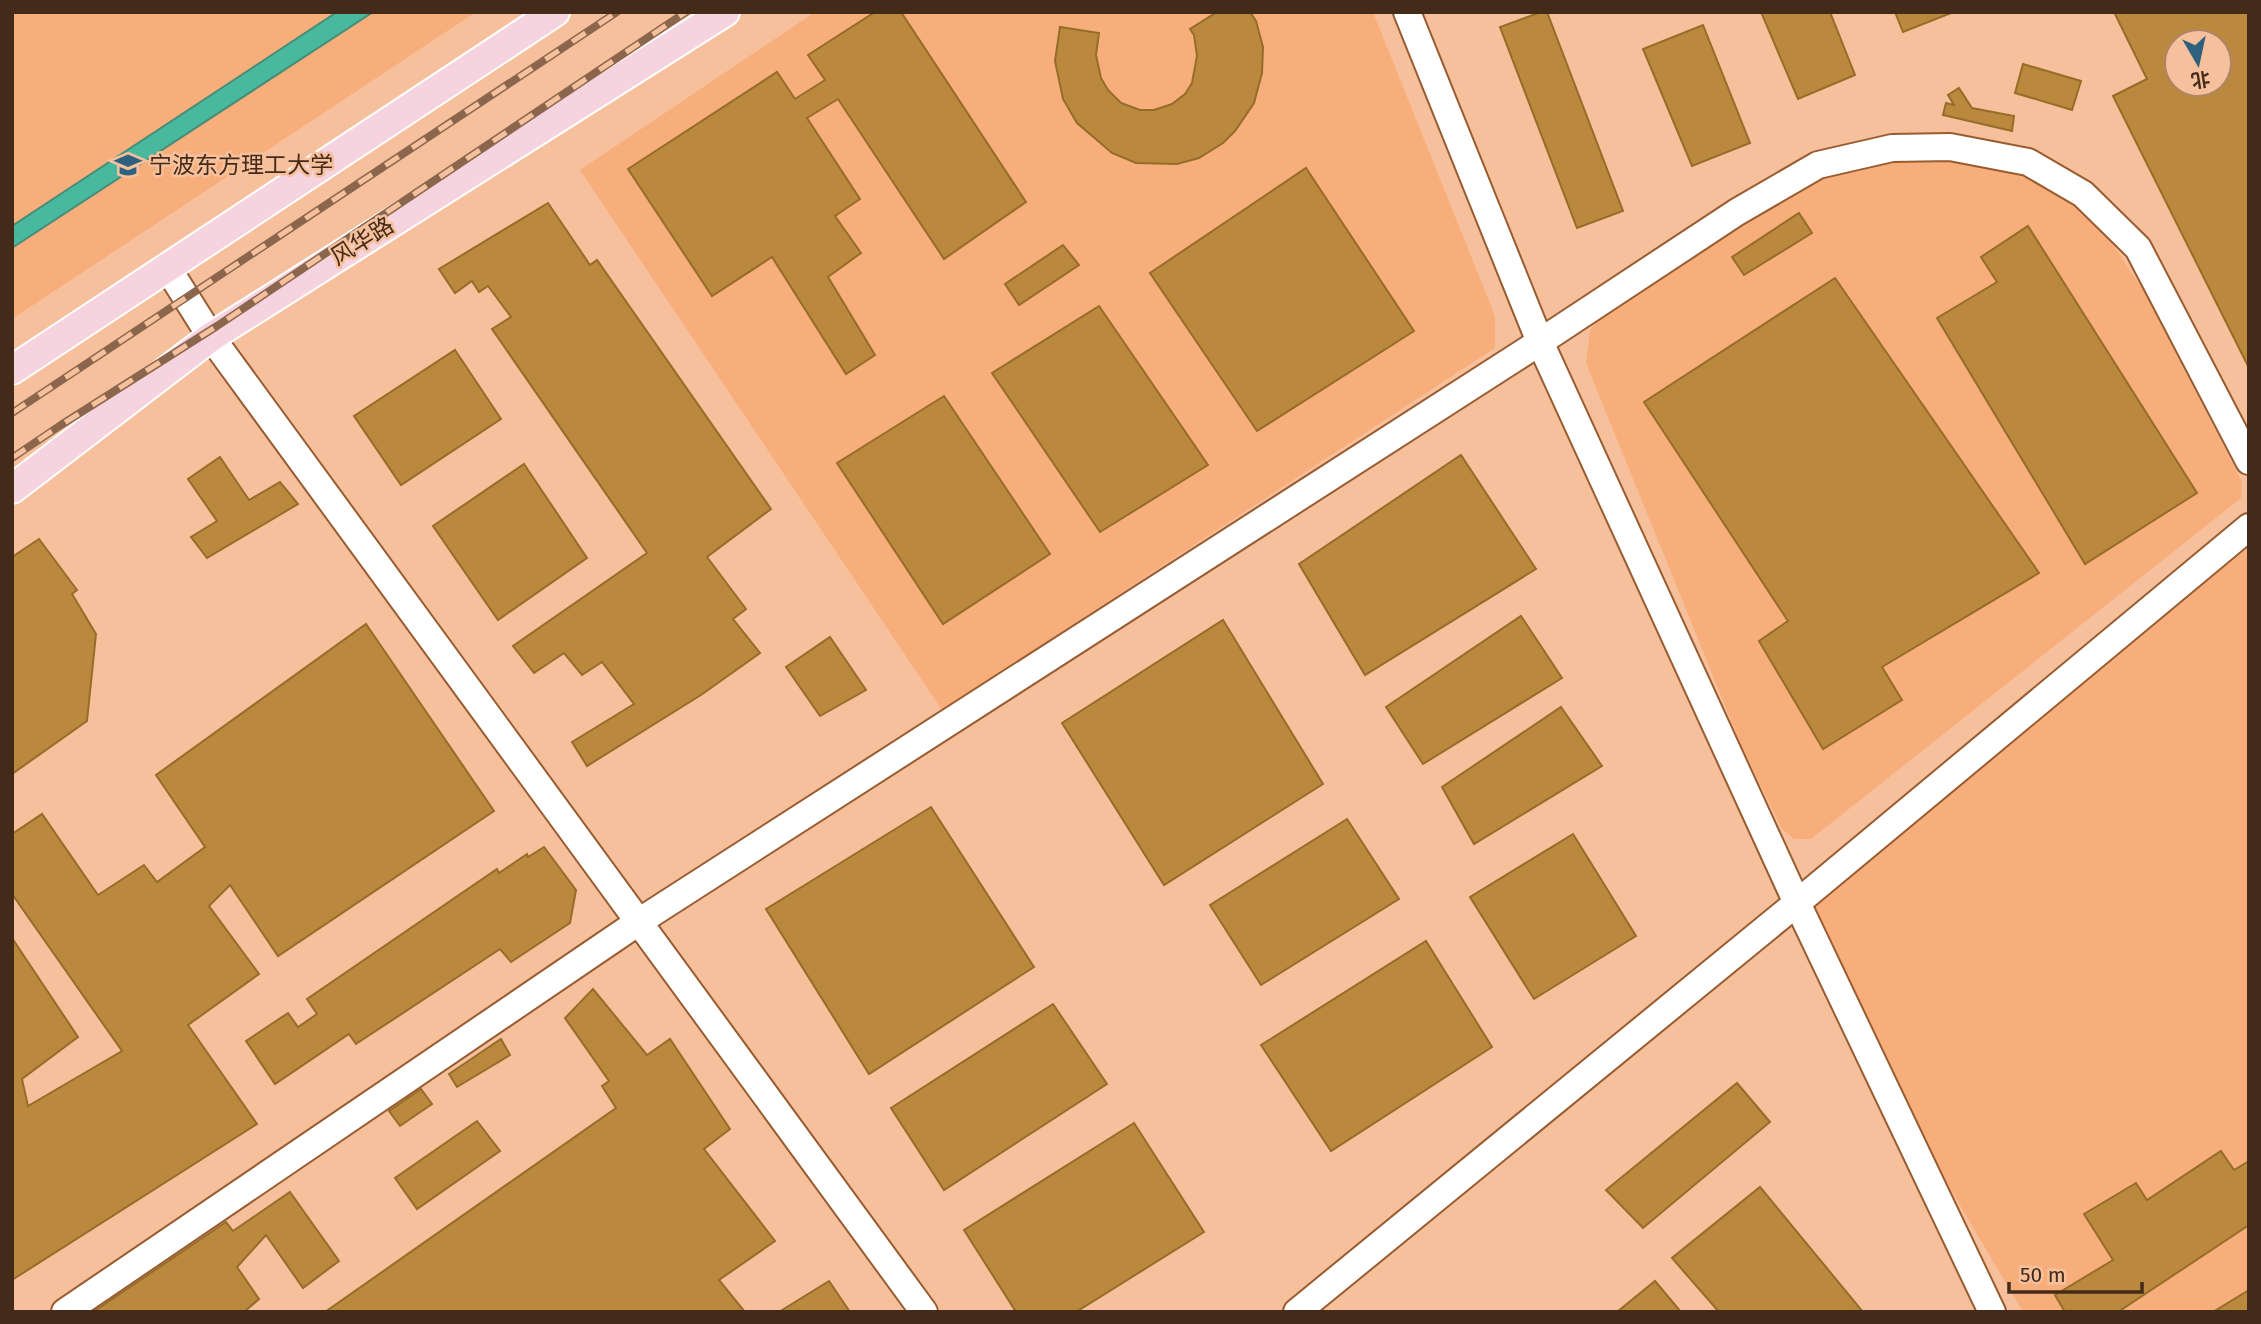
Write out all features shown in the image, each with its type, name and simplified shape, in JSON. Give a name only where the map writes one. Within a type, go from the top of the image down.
[{"type":"main road","points":[[12,370],[555,12]]},
{"type":"main road","name":"风华路","points":[[12,489],[211,337],[726,12]]},
{"type":"street","points":[[1407,12],[1540,342],[1797,903],[1992,1312]]},
{"type":"street","points":[[65,1312],[640,921],[1540,342],[1737,212],[1818,165],[1892,148],[1950,147],[2028,162],[2083,194],[2130,240],[2144,260],[2249,461]]},
{"type":"street","points":[[167,267],[211,337],[924,1312]]},
{"type":"street","points":[[1297,1312],[1797,903],[2249,527]]},
{"type":"shaded area","name":"宁波东方理工大学","points":[[12,12],[476,12],[12,319]]},
{"type":"shaded area","points":[[815,12],[1373,12],[1495,316],[1495,348],[942,710],[580,170]]},
{"type":"shaded area","points":[[1889,160],[1961,161],[2030,178],[2076,205],[2115,247],[2143,290],[2242,482],[2241,498],[1811,839],[1794,839],[1782,829],[1741,745],[1586,363],[1590,330],[1607,309],[1812,179]]},
{"type":"shaded area","points":[[2248,548],[2249,1312],[2023,1312],[1790,918]]},
{"type":"water","points":[[337,12],[373,12],[12,248],[12,226]]},
{"type":"building","points":[[875,12],[901,12],[1026,202],[944,259],[838,99],[807,118],[860,199],[835,216],[861,253],[828,277],[875,355],[846,374],[772,257],[712,296],[628,169],[777,72],[795,99],[825,80],[808,55]]},
{"type":"building","points":[[1217,12],[1250,12],[1256,21],[1263,47],[1262,73],[1254,103],[1235,131],[1223,143],[1199,158],[1177,164],[1136,163],[1112,153],[1077,123],[1063,99],[1055,61],[1060,27],[1099,33],[1096,55],[1101,78],[1108,90],[1121,103],[1140,110],[1154,110],[1172,104],[1185,94],[1192,83],[1197,56],[1194,35],[1190,29]]},
{"type":"building","points":[[1547,12],[1623,211],[1577,228],[1500,27]]},
{"type":"building","points":[[1761,12],[1830,12],[1855,75],[1798,99]]},
{"type":"building","points":[[1895,12],[1951,12],[1951,13],[1903,32]]},
{"type":"building","points":[[2114,12],[2249,12],[2249,368],[2113,96],[2147,79]]},
{"type":"building","points":[[1703,25],[1750,143],[1692,166],[1643,49]]},
{"type":"building","points":[[2023,64],[2081,81],[2072,110],[2015,93]]},
{"type":"building","points":[[1959,88],[1972,108],[2014,116],[2012,131],[1943,115],[1946,103],[1954,105],[1948,95]]},
{"type":"building","points":[[1306,168],[1414,331],[1257,431],[1150,273]]},
{"type":"building","points":[[548,203],[590,265],[597,260],[771,509],[707,557],[746,609],[733,619],[760,653],[701,695],[587,766],[572,742],[634,704],[602,662],[582,675],[564,653],[534,673],[513,646],[647,553],[492,329],[511,317],[488,286],[479,292],[472,281],[455,293],[439,269]]},
{"type":"building","points":[[1799,213],[1812,233],[1744,275],[1732,257]]},
{"type":"building","points":[[2028,226],[2197,493],[2085,564],[1937,318],[1997,282],[1981,257]]},
{"type":"building","points":[[1063,245],[1079,265],[1019,305],[1005,284]]},
{"type":"building","points":[[1835,278],[2039,573],[1882,667],[1902,700],[1823,749],[1759,641],[1788,621],[1644,402]]},
{"type":"building","points":[[1099,306],[1208,465],[1100,532],[992,373]]},
{"type":"building","points":[[455,350],[501,419],[401,485],[354,416]]},
{"type":"building","points":[[944,396],[1050,554],[943,624],[837,463]]},
{"type":"building","points":[[1461,455],[1536,569],[1365,675],[1299,564]]},
{"type":"building","points":[[220,457],[249,500],[280,482],[298,504],[207,558],[191,537],[217,521],[188,479]]},
{"type":"building","points":[[524,464],[587,558],[498,620],[433,526]]},
{"type":"building","points":[[39,539],[77,590],[72,594],[96,634],[87,721],[12,774],[12,557]]},
{"type":"building","points":[[1521,616],[1562,678],[1423,764],[1386,707]]},
{"type":"building","points":[[1223,620],[1323,784],[1164,885],[1062,723]]},
{"type":"building","points":[[366,624],[494,811],[278,956],[230,885],[209,906],[259,974],[188,1025],[257,1124],[12,1280],[12,938],[78,1037],[22,1079],[28,1106],[122,1051],[12,894],[12,834],[42,814],[98,895],[144,865],[157,882],[205,847],[156,775]]},
{"type":"building","points":[[830,637],[866,690],[820,716],[786,667]]},
{"type":"building","points":[[1561,707],[1602,766],[1474,844],[1442,787]]},
{"type":"building","points":[[931,807],[1034,967],[869,1074],[766,909]]},
{"type":"building","points":[[1347,819],[1399,899],[1261,985],[1210,905]]},
{"type":"building","points":[[1573,834],[1636,936],[1534,999],[1470,897]]},
{"type":"building","points":[[544,847],[576,890],[570,923],[511,962],[500,949],[356,1044],[349,1034],[275,1084],[246,1041],[288,1013],[298,1027],[317,1014],[307,999],[497,869],[499,873],[527,854],[528,857]]},
{"type":"building","points":[[1426,941],[1492,1047],[1331,1151],[1261,1045]]},
{"type":"building","points":[[593,989],[647,1055],[670,1039],[730,1129],[704,1149],[775,1241],[719,1280],[745,1312],[325,1312],[616,1108],[602,1086],[609,1081],[565,1018]]},
{"type":"building","points":[[1053,1004],[1107,1084],[944,1190],[891,1108]]},
{"type":"building","points":[[501,1039],[510,1055],[457,1087],[449,1074]]},
{"type":"building","points":[[1737,1083],[1770,1122],[1643,1228],[1606,1190]]},
{"type":"building","points":[[421,1089],[432,1104],[400,1126],[389,1111]]},
{"type":"building","points":[[477,1121],[500,1151],[417,1209],[395,1178]]},
{"type":"building","points":[[1134,1123],[1204,1232],[1076,1312],[1016,1312],[964,1230]]},
{"type":"building","points":[[2221,1151],[2234,1170],[2249,1161],[2249,1225],[2118,1312],[2065,1312],[2055,1295],[2113,1260],[2084,1214],[2136,1183],[2147,1200]]},
{"type":"building","points":[[1760,1187],[1863,1312],[1719,1312],[1672,1258]]},
{"type":"building","points":[[290,1192],[339,1261],[303,1288],[266,1235],[237,1267],[259,1299],[244,1312],[93,1312],[226,1222],[233,1231]]},
{"type":"building","points":[[829,1281],[850,1312],[779,1312]]},
{"type":"building","points":[[1655,1281],[1681,1312],[1617,1312]]},
{"type":"building","points":[[2249,1290],[2249,1312],[2213,1312]]},
{"type":"railway","points":[[12,413],[617,12]]},
{"type":"railway","points":[[12,458],[217,326],[686,12]]},
{"type":"place","name":"宁波东方理工大学","points":[[128,165]]}]
